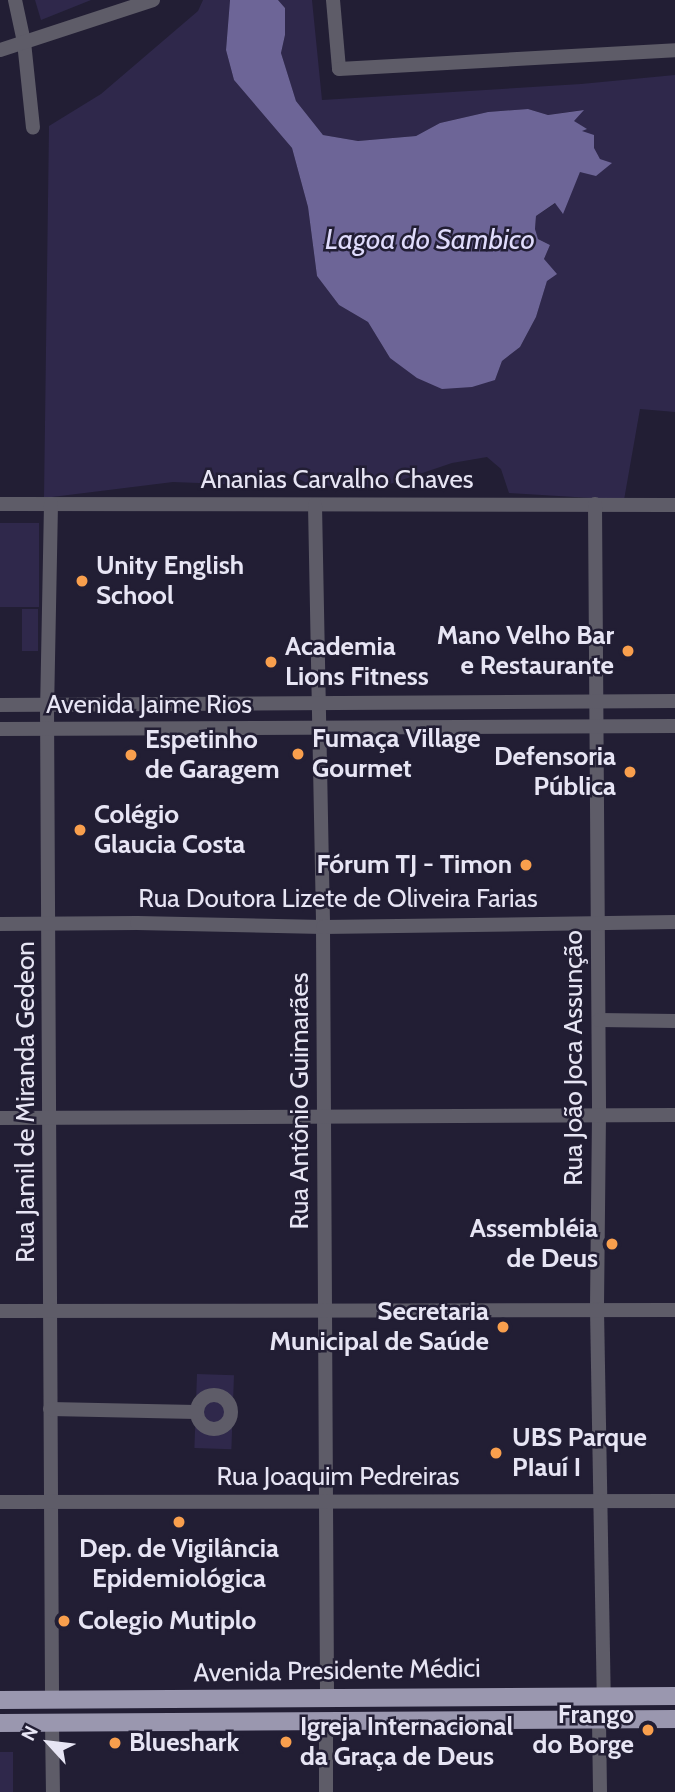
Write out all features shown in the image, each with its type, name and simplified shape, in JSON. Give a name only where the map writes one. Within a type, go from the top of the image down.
[{"type":"main road","points":[[493,1696],[494,1722]]},
{"type":"main road","name":"Avenida Presidente Médici","points":[[0,1700],[675,1696]]},
{"type":"main road","name":"Avenida Presidente Médici","points":[[0,1723],[675,1719]]},
{"type":"street","points":[[15,0],[24,42],[33,128]]},
{"type":"street","points":[[0,50],[153,0]]},
{"type":"street","points":[[333,0],[339,69],[675,50]]},
{"type":"street","name":"Ananias Carvalho Chaves","points":[[0,504],[675,505]]},
{"type":"street","name":"Rua Jamil de Miranda Gedeon","points":[[51,504],[47,705],[52,1700]]},
{"type":"street","name":"Rua João Joca Assunção","points":[[595,504],[594,702],[600,1115],[597,1309],[604,1696]]},
{"type":"street","name":"Rua Antônio Guimarães","points":[[315,505],[325,1117],[327,1698]]},
{"type":"street","name":"Avenida Jaime Rios","points":[[0,705],[675,701]]},
{"type":"street","name":"Avenida Jaime Rios","points":[[0,729],[675,726]]},
{"type":"street","name":"Rua Doutora Lizete de Oliveira Farias","points":[[0,924],[323,927],[675,922]]},
{"type":"street","points":[[599,1020],[675,1021]]},
{"type":"street","points":[[0,1118],[675,1115]]},
{"type":"street","points":[[0,1311],[675,1310]]},
{"type":"street","points":[[50,1409],[196,1412]]},
{"type":"street","name":"Rua Joaquim Pedreiras","points":[[0,1502],[675,1501]]},
{"type":"street","points":[[600,1720],[600,1792]]},
{"type":"street","points":[[326,1722],[326,1792]]},
{"type":"street","points":[[52,1723],[53,1792]]},
{"type":"shaded area","points":[[35,0],[91,0],[41,20]]},
{"type":"shaded area","points":[[203,0],[230,0],[226,50],[234,80],[292,148],[308,207],[317,276],[339,305],[368,322],[390,358],[495,380],[502,361],[520,347],[536,317],[547,281],[544,259],[550,245],[538,239],[535,229],[536,216],[556,203],[562,213],[580,172],[611,163],[600,159],[573,121],[582,110],[548,115],[528,109],[488,112],[440,123],[416,136],[358,141],[323,135],[296,101],[281,53],[285,35],[285,8],[278,0],[312,0],[322,100],[581,84],[675,75],[675,412],[640,409],[624,500],[509,493],[501,469],[487,457],[452,463],[378,488],[311,485],[283,471],[225,484],[173,482],[44,498],[49,126],[101,94],[198,11]]},
{"type":"shaded area","points":[[0,523],[39,523],[39,607],[0,607]]},
{"type":"shaded area","points":[[22,609],[38,609],[38,651],[22,651]]},
{"type":"shaded area","points":[[197,1374],[234,1375],[231,1449],[194,1448]]},
{"type":"shaded area","points":[[0,1752],[13,1752],[13,1792],[0,1792]]},
{"type":"water","name":"Lagoa do Sambico","points":[[230,0],[278,0],[285,8],[285,35],[281,53],[296,101],[323,135],[358,141],[416,136],[440,123],[488,112],[528,109],[548,115],[584,110],[574,121],[587,129],[582,131],[594,135],[594,148],[600,159],[612,163],[596,176],[580,172],[563,214],[555,203],[536,216],[535,229],[538,239],[550,245],[544,259],[557,274],[547,281],[536,317],[520,347],[502,361],[495,380],[472,387],[442,389],[417,378],[390,358],[368,322],[339,305],[317,276],[308,207],[292,148],[234,80],[226,50]]},
{"type":"place","name":"Unity English School","points":[[82,581]]},
{"type":"place","name":"Mano Velho Bar e Restaurante","points":[[628,651]]},
{"type":"place","name":"Academia Lions Fitness","points":[[271,662]]},
{"type":"place","name":"Fumaça Village Gourmet","points":[[298,754]]},
{"type":"place","name":"Espetinho de Garagem","points":[[131,755]]},
{"type":"place","name":"Defensoria Pública","points":[[630,772]]},
{"type":"place","name":"Colégio Glaucia Costa","points":[[80,830]]},
{"type":"place","name":"Fórum TJ - Timon","points":[[526,865]]},
{"type":"place","name":"Assembléia de Deus","points":[[612,1244]]},
{"type":"place","name":"Secretaria Municipal de Saúde","points":[[503,1327]]},
{"type":"place","name":"UBS Parque PIauí I","points":[[496,1453]]},
{"type":"place","name":"Dep. de Vigilância Epidemiológica","points":[[179,1522]]},
{"type":"place","name":"Colegio Mutiplo","points":[[64,1621]]},
{"type":"place","name":"Frango do Borge","points":[[648,1730]]},
{"type":"place","name":"Igreja Internacional da Graça de Deus","points":[[286,1742]]},
{"type":"place","name":"Blueshark","points":[[115,1743]]}]
